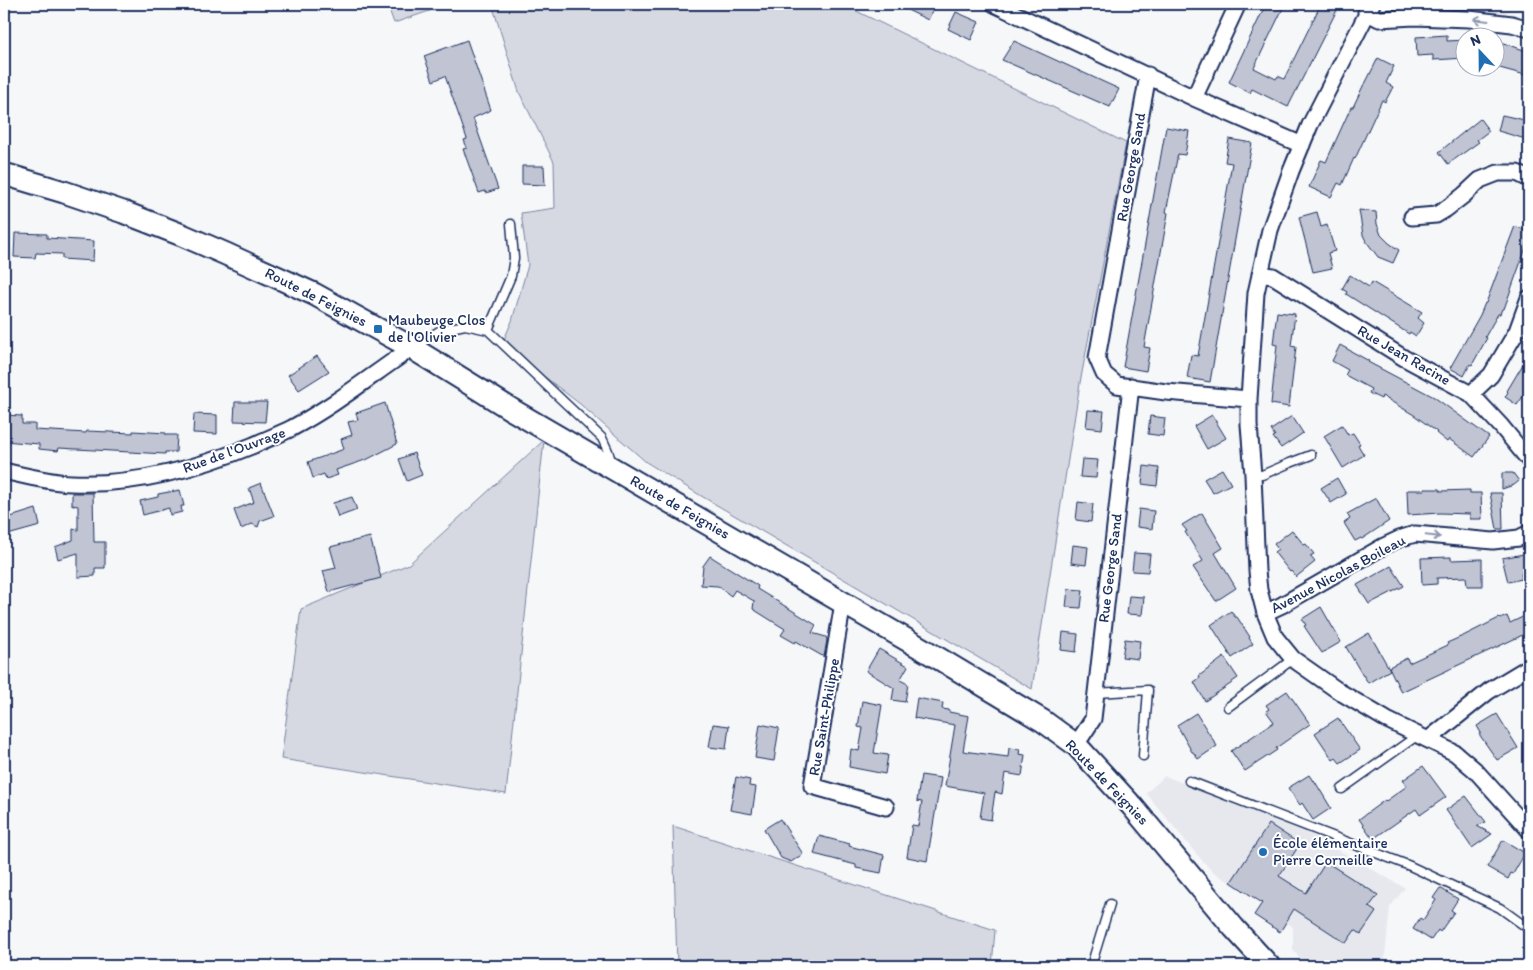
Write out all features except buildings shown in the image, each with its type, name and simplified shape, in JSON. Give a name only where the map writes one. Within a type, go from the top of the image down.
[{"type":"street","points":[[994,4],[1194,98],[1302,145]]},
{"type":"street","points":[[1194,98],[1237,4]]},
{"type":"street","points":[[1529,28],[1469,19],[1414,17],[1379,19],[1369,8],[1310,125],[1270,230],[1256,293],[1249,399],[1259,590],[1265,613],[1275,637],[1293,659],[1340,692],[1386,720],[1455,753],[1475,770],[1529,830]]},
{"type":"street","name":"Rue George Sand","points":[[1148,75],[1097,358],[1104,374],[1117,385],[1166,392],[1249,399]]},
{"type":"street","points":[[1412,217],[1436,215],[1464,195],[1480,180],[1498,173],[1517,173],[1529,179]]},
{"type":"street","name":"Route de Feignies","points":[[4,174],[123,212],[226,254],[314,294],[412,348],[514,411],[931,653],[1043,721],[1076,746],[1132,806],[1234,928],[1269,966]]},
{"type":"street","name":"Rue Jean Racine","points":[[1260,274],[1274,276],[1404,358],[1472,394],[1529,460]]},
{"type":"street","points":[[1472,394],[1491,375],[1517,331],[1529,298]]},
{"type":"street","name":"Rue de l'Ouvrage","points":[[4,471],[48,481],[90,483],[135,480],[194,467],[234,453],[292,428],[332,404],[412,348]]},
{"type":"street","name":"Rue George Sand","points":[[1076,746],[1092,719],[1096,693],[1131,386]]},
{"type":"street","name":"Avenue Nicolas Boileau","points":[[1265,613],[1384,546],[1415,534],[1493,541],[1519,538],[1529,533]]},
{"type":"street","name":"Rue Saint-Philippe","points":[[843,603],[812,786],[886,807]]},
{"type":"street","points":[[1424,737],[1489,691],[1529,667]]},
{"type":"lane","points":[[488,330],[511,276],[514,258],[511,224]]},
{"type":"lane","points":[[412,348],[441,330],[465,325],[488,330],[602,438],[613,468]]},
{"type":"lane","points":[[1253,475],[1262,475],[1290,462],[1312,455]]},
{"type":"lane","points":[[1228,706],[1293,659]]},
{"type":"lane","points":[[1096,693],[1148,690],[1143,756]]},
{"type":"lane","points":[[1342,790],[1424,737]]},
{"type":"lane","points":[[1189,782],[1410,866],[1500,908],[1529,929]]},
{"type":"lane","points":[[1091,966],[1110,904]]},
{"type":"shaded area","points":[[387,4],[450,4],[394,23]]},
{"type":"shaded area","points":[[492,4],[842,4],[1126,143],[1080,383],[1032,689],[646,462],[580,404],[502,344],[512,321],[528,265],[521,213],[555,208],[554,162],[519,92]]},
{"type":"shaded area","points":[[544,440],[506,794],[281,759],[301,609],[409,564]]},
{"type":"shaded area","points":[[1165,776],[1305,831],[1405,888],[1390,907],[1384,966],[1306,966],[1293,950],[1293,927],[1286,922],[1280,932],[1262,903],[1212,871],[1146,793]]},
{"type":"shaded area","points":[[673,826],[995,930],[992,966],[677,966]]},
{"type":"place","name":"Maubeuge Clos de l'Olivier","points":[[378,329]]},
{"type":"place","name":"École élémentaire Pierre Corneille","points":[[1263,852]]}]
